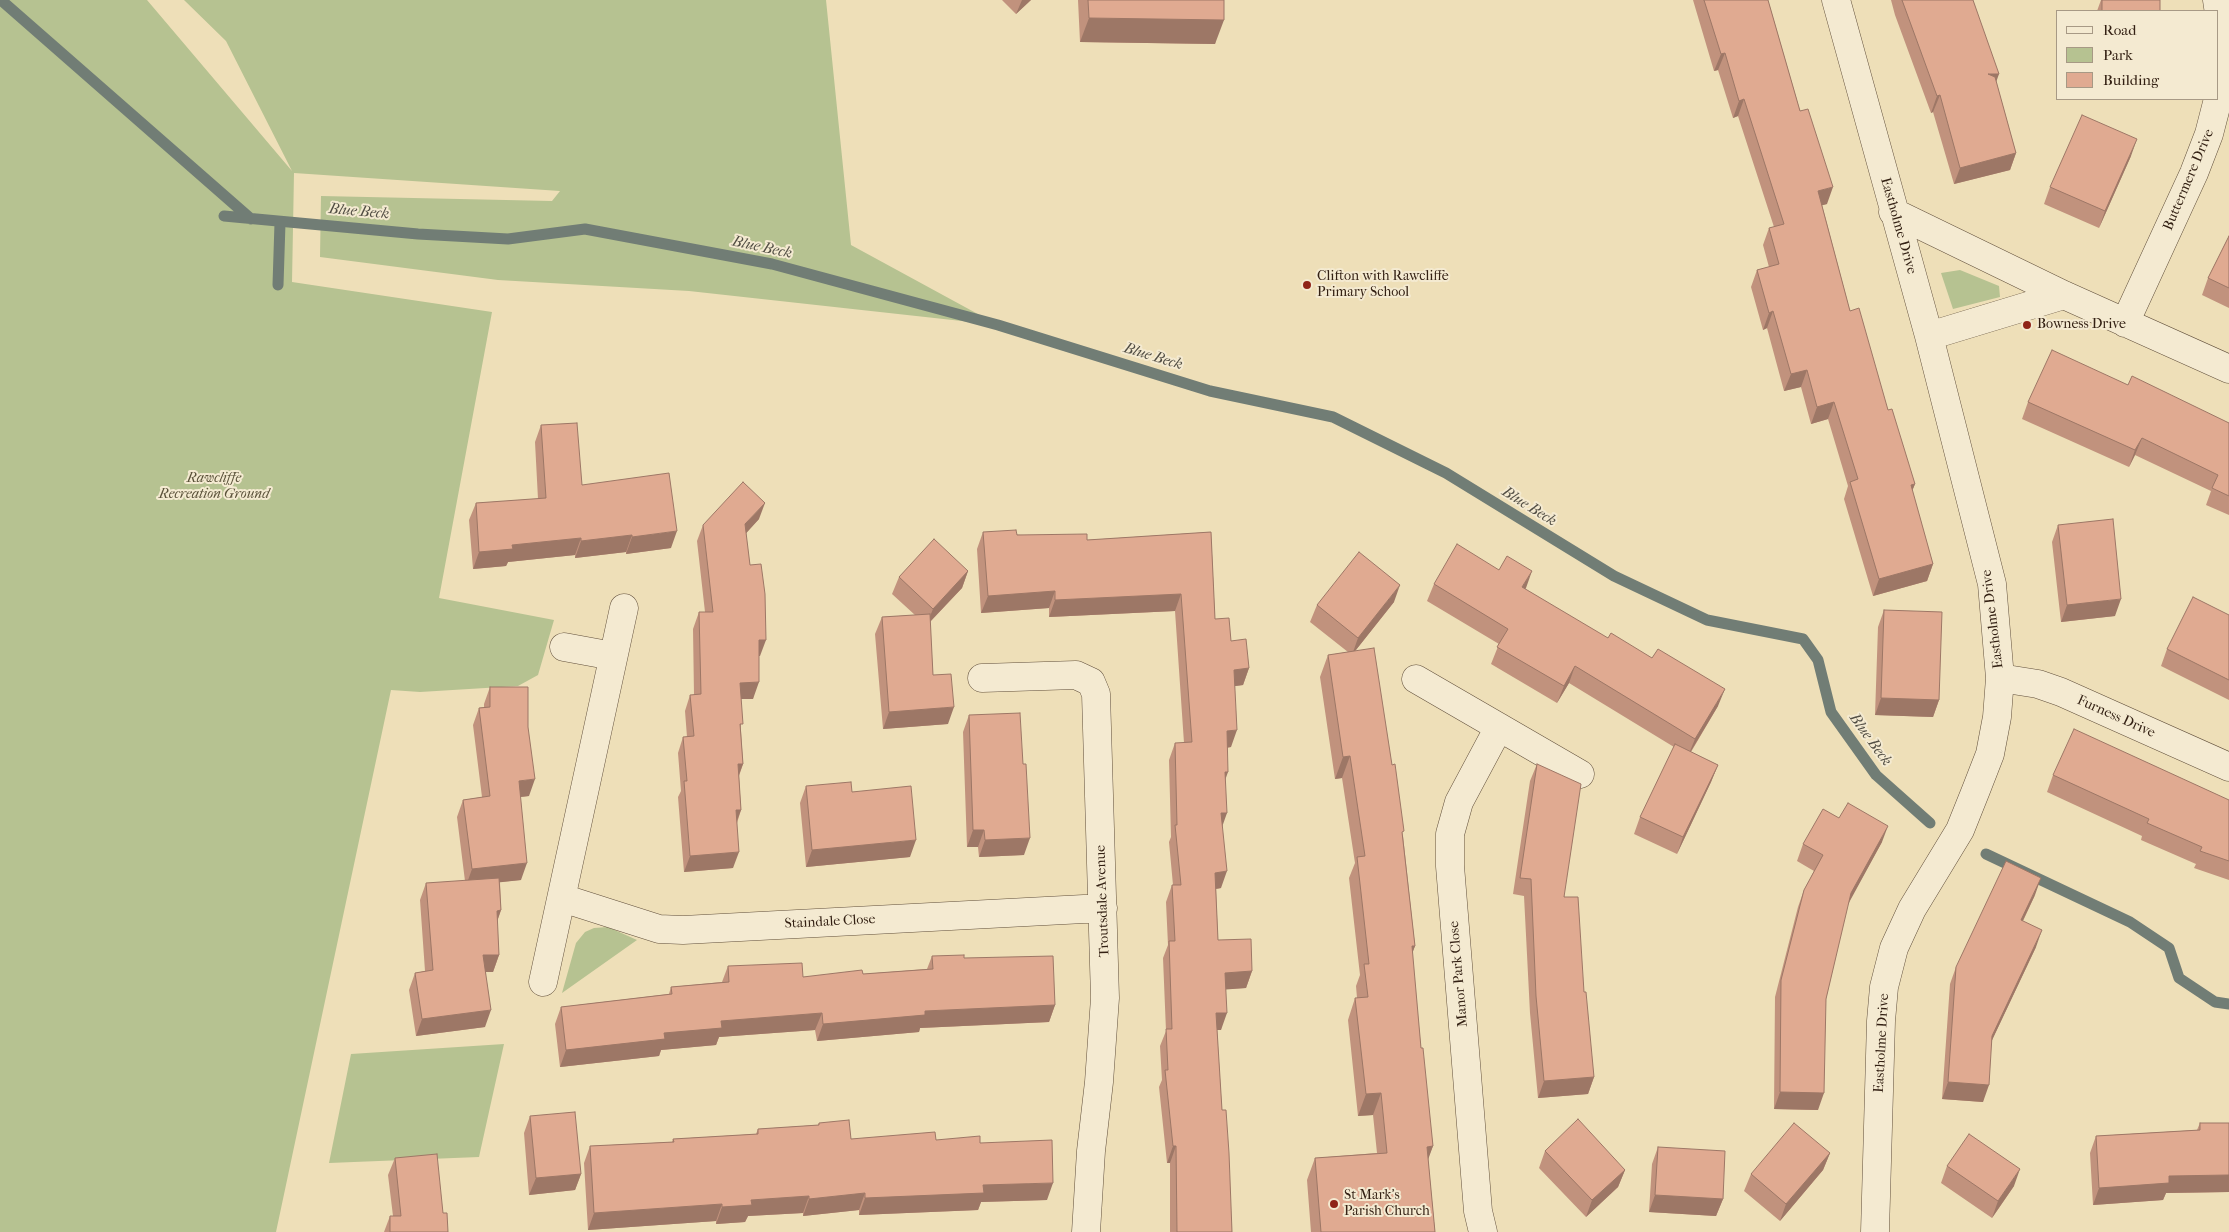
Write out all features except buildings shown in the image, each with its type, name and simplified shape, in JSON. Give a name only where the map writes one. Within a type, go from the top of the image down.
[{"type":"street","name":"Eastholme Drive","points":[[1836,0],[1929,336],[1992,584],[2000,678],[1997,717],[1990,754],[1960,830],[1912,909],[1894,948],[1884,987],[1881,1021],[1875,1232]]},
{"type":"street","name":"Buttermere Drive","points":[[2219,14],[2221,27],[2219,88]]},
{"type":"street","name":"Buttermere Drive","points":[[2125,322],[2194,173],[2209,134],[2218,100]]},
{"type":"street","points":[[1894,212],[2064,295],[2229,369]]},
{"type":"street","points":[[1929,336],[2064,295]]},
{"type":"street","points":[[542,982],[562,898],[624,608]]},
{"type":"street","points":[[564,647],[613,656]]},
{"type":"street","name":"Troutsdale Avenue","points":[[982,678],[1076,675],[1091,682],[1096,694],[1106,998],[1091,1151],[1086,1232]]},
{"type":"street","name":"Furness Drive","points":[[2000,678],[2038,684],[2061,692],[2229,767]]},
{"type":"street","points":[[1416,679],[1580,774]]},
{"type":"street","name":"Manor Park Close","points":[[1483,1232],[1476,1192],[1450,866],[1450,834],[1459,802],[1499,727]]},
{"type":"street","name":"Staindale Close","points":[[562,898],[659,929],[683,930],[1103,908]]},
{"type":"green space","name":"Rawcliffe Recreation Ground","points":[[0,0],[147,0],[292,171],[226,41],[184,0],[826,0],[851,245],[998,325],[689,291],[498,280],[320,257],[321,196],[552,201],[560,191],[294,173],[292,282],[492,312],[439,598],[554,620],[538,675],[518,686],[420,692],[391,690],[276,1232],[0,1232]]},
{"type":"green space","points":[[1960,270],[1999,286],[2000,297],[1953,309],[1941,273]]},
{"type":"green space","points":[[608,927],[637,940],[562,993],[576,943],[585,932],[594,928]]},
{"type":"green space","points":[[504,1044],[479,1157],[329,1163],[351,1054]]},
{"type":"waterway","points":[[1,0],[251,219]]},
{"type":"waterway","name":"Blue Beck","points":[[224,216],[418,234],[508,239],[585,229],[772,264],[998,325],[1210,391],[1333,417],[1446,473],[1614,576],[1707,620],[1803,639],[1818,660],[1831,712],[1876,775],[1930,823]]},
{"type":"waterway","points":[[278,285],[280,223]]},
{"type":"waterway","name":"Blue Beck","points":[[1986,854],[2130,922],[2169,948],[2179,978],[2215,1002],[2229,1004]]},
{"type":"place","name":"Clifton with Rawcliffe Primary School","points":[[1307,285]]},
{"type":"place","name":"Bowness Drive","points":[[2027,325]]},
{"type":"place","name":"St Mark's Parish Church","points":[[1334,1204]]}]
